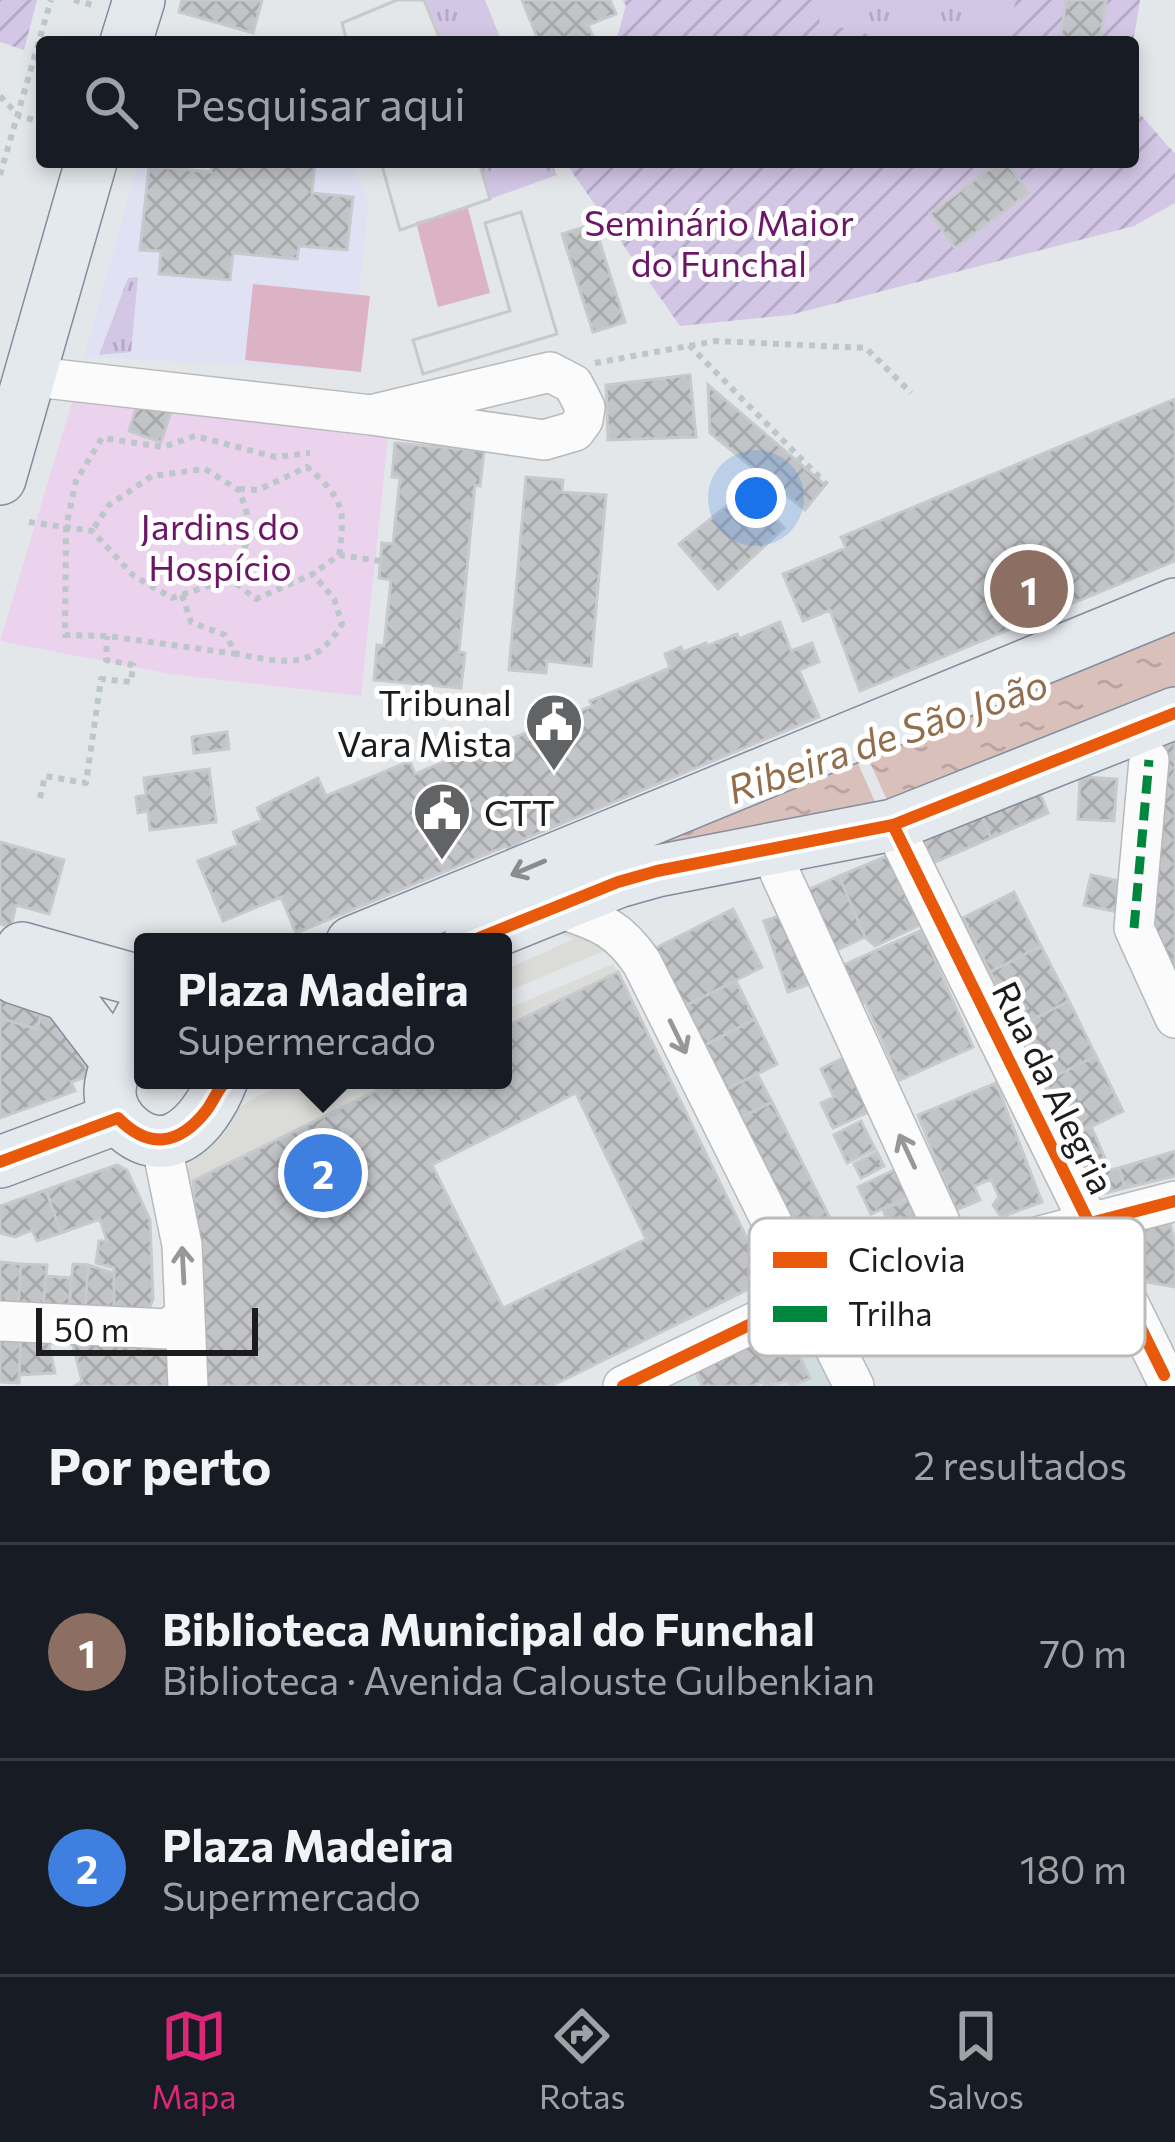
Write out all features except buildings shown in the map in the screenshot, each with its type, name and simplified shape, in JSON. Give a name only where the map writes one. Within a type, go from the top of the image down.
[{"type":"main road","points":[[0,479],[89,168]]},
{"type":"main road","points":[[373,933],[1175,604]]},
{"type":"main road","points":[[493,933],[657,871],[893,825],[1175,713]]},
{"type":"main road","points":[[636,823],[628,833],[629,855],[646,870],[657,871]]},
{"type":"main road","points":[[118,1063],[66,995],[18,963],[134,981]]},
{"type":"main road","points":[[134,1030],[110,1092],[140,1130]]},
{"type":"main road","points":[[0,1162],[140,1130],[187,1131],[219,1089]]},
{"type":"street","points":[[26,376],[544,440],[575,431],[585,407],[573,384],[550,372],[371,415]]},
{"type":"street","points":[[1149,760],[1134,928],[1175,1018]]},
{"type":"street","name":"Rua da Alegria","points":[[893,825],[1087,1218]]},
{"type":"street","points":[[780,873],[938,1218]]},
{"type":"street","points":[[556,908],[623,935],[642,963],[770,1218]]},
{"type":"street","points":[[140,1130],[176,1214],[182,1245],[188,1386]]},
{"type":"street","points":[[1105,1218],[1175,1201]]},
{"type":"street","points":[[0,1321],[168,1329],[185,1316]]},
{"type":"street","points":[[623,1386],[749,1325]]},
{"type":"street","name":"Rua da Alegria","points":[[1145,1338],[1163,1375]]},
{"type":"street","points":[[839,1356],[854,1386]]},
{"type":"path","points":[[41,36],[51,0]]},
{"type":"path","points":[[74,0],[123,17]]},
{"type":"path","points":[[0,175],[36,54]]},
{"type":"path","points":[[0,96],[19,116],[36,120]]},
{"type":"path","points":[[550,372],[716,340],[866,349],[911,393]]},
{"type":"path","points":[[689,345],[827,485]]},
{"type":"path","points":[[310,454],[276,457],[195,436],[163,447],[102,438],[76,481],[66,527],[64,634],[282,662],[316,656],[328,648],[342,624],[334,599],[313,574]]},
{"type":"path","points":[[236,488],[258,490],[307,467],[341,501],[344,523],[339,555]]},
{"type":"path","points":[[29,522],[92,531],[134,576],[172,598],[230,579],[252,530],[240,491],[205,470],[152,476],[109,505],[92,531]]},
{"type":"path","points":[[230,579],[256,599],[313,574],[339,555],[380,561]]},
{"type":"path","points":[[182,595],[191,622],[225,635],[237,654]]},
{"type":"path","points":[[40,799],[45,776],[86,783],[101,680],[131,682],[133,665],[106,660],[107,636]]},
{"type":"shaded area","points":[[136,168],[354,168],[369,202],[359,295],[370,296],[357,371],[84,357]]},
{"type":"shaded area","points":[[468,208],[490,293],[438,307],[416,222]]},
{"type":"shaded area","points":[[253,284],[370,296],[361,372],[245,360]]},
{"type":"shaded area","points":[[555,924],[609,949],[512,989],[512,967],[574,939],[546,928]]},
{"type":"shaded area","points":[[613,964],[618,972],[512,1024],[512,1007]]},
{"type":"shaded area","points":[[275,1089],[380,1089],[186,1184],[189,1160],[229,1113]]},
{"type":"shaded area","points":[[749,1337],[749,1356],[822,1356],[837,1386],[645,1386]]},
{"type":"green space","points":[[0,0],[37,0],[24,50],[0,42]]},
{"type":"green space","points":[[424,0],[485,0],[500,36],[439,36]]},
{"type":"green space","points":[[623,0],[1140,0],[1134,36],[618,36],[626,6]]},
{"type":"green space","points":[[623,0],[824,0],[819,22],[876,36],[618,36],[626,6]]},
{"type":"green space","points":[[1016,0],[1140,0],[1134,36],[1007,36]]},
{"type":"green space","name":"Seminário Maior do Funchal","points":[[1139,113],[1175,154],[1175,203],[1134,226],[790,315],[680,326],[569,168],[1139,168]]},
{"type":"green space","points":[[481,168],[554,168],[557,175],[490,199]]},
{"type":"green space","points":[[138,277],[131,352],[99,355],[128,278]]},
{"type":"green space","name":"Jardins do Hospício","points":[[73,399],[389,428],[361,696],[170,674],[0,641]]},
{"type":"water","points":[[1175,629],[1175,691],[887,800],[866,754]]},
{"type":"water","points":[[856,759],[876,804],[667,850],[662,837]]},
{"type":"marked path","points":[[1134,928],[1149,760]]},
{"type":"cycle path","points":[[491,933],[657,871],[893,825],[1175,713]]},
{"type":"cycle path","points":[[893,825],[1087,1218]]},
{"type":"cycle path","points":[[0,1162],[118,1118],[152,1139],[174,1137],[196,1122],[220,1089]]},
{"type":"cycle path","points":[[1110,1218],[1175,1201]]},
{"type":"cycle path","points":[[623,1386],[749,1325]]},
{"type":"cycle path","points":[[1145,1336],[1164,1375]]},
{"type":"place","name":"Biblioteca Municipal do Funchal","points":[[1029,589]]},
{"type":"place","name":"Tribunal Vara Mista","points":[[554,773]]},
{"type":"place","name":"CTT","points":[[442,862]]},
{"type":"place","name":"Plaza Madeira","points":[[323,1173]]},
{"type":"water label","name":"Ribeira de São João","points":[[887,735]]}]
